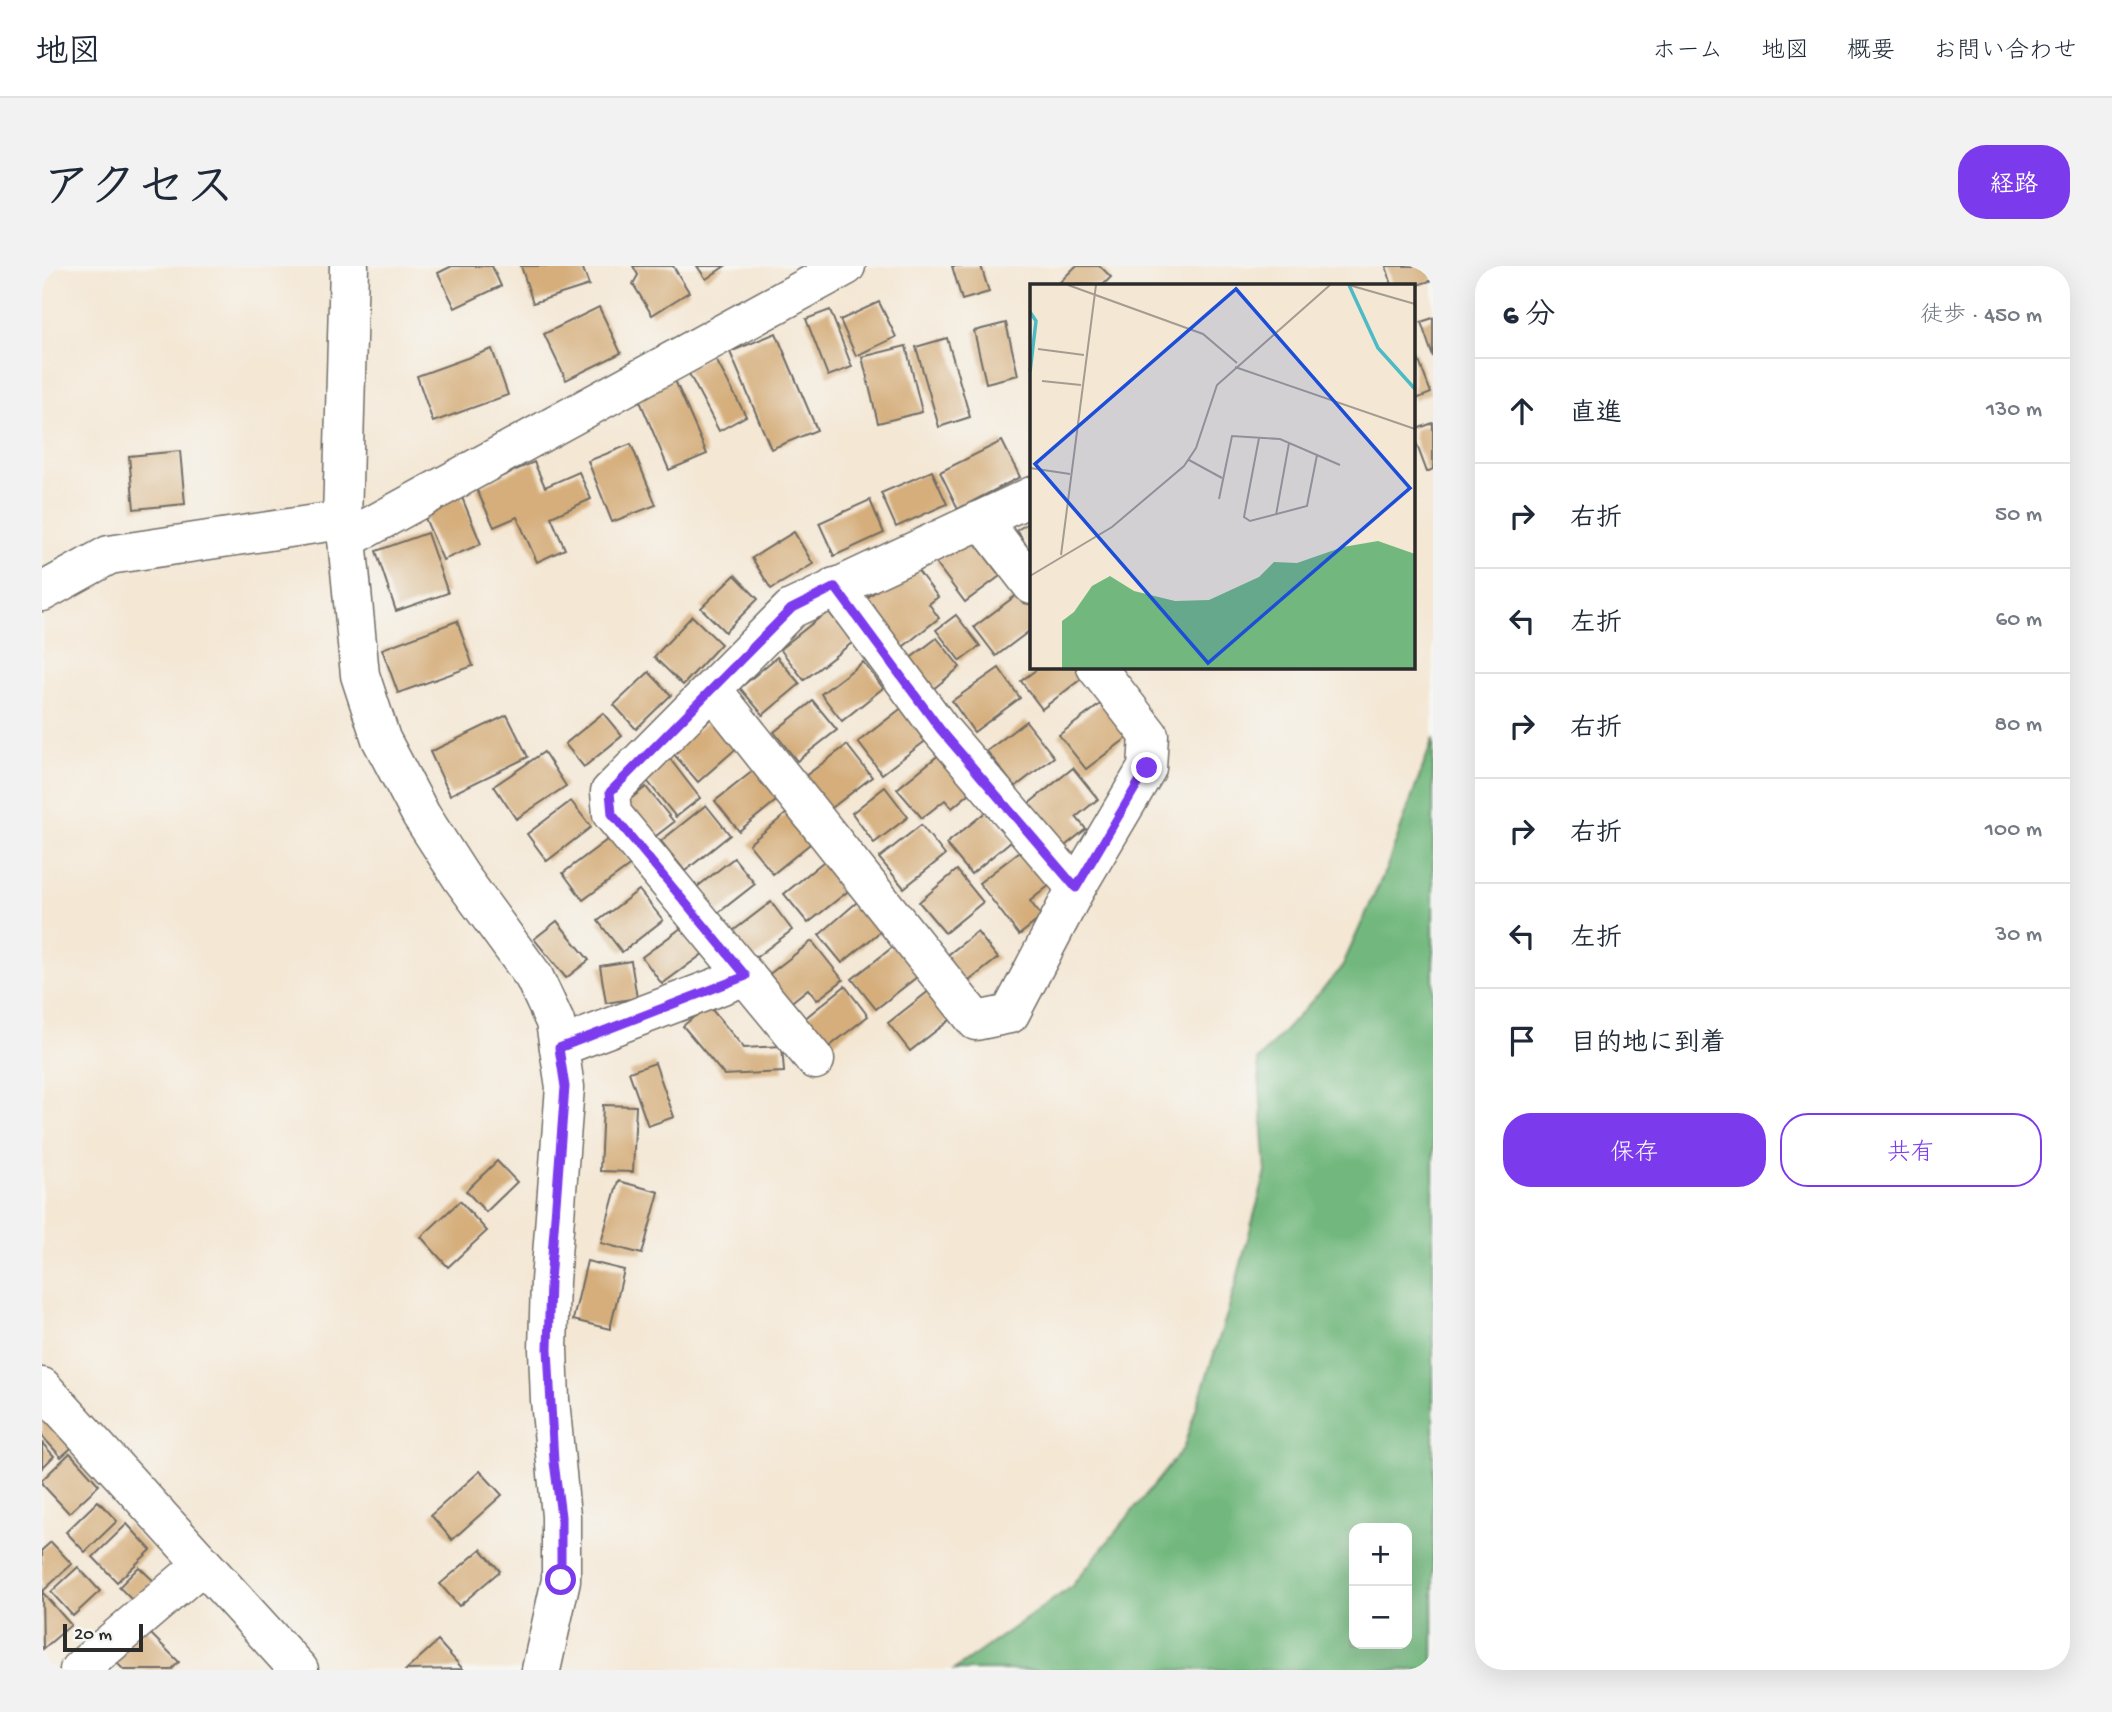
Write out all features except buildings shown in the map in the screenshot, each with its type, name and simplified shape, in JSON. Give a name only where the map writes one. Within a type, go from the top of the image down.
[{"type":"street","points":[[349,266],[344,529],[360,675],[380,739],[421,815],[461,877],[534,977],[555,1022],[565,1087],[550,1281],[548,1349],[561,1516],[561,1580],[541,1670]]},
{"type":"street","points":[[42,592],[109,555],[344,529],[846,266]]},
{"type":"street","points":[[815,1060],[612,814],[610,792],[791,609],[1030,497]]},
{"type":"street","points":[[982,520],[1030,581]]},
{"type":"street","points":[[835,587],[940,729],[1076,888]]},
{"type":"street","points":[[712,689],[976,1021],[1010,1014],[1076,888],[1147,768],[1149,735],[1097,668]]},
{"type":"street","points":[[559,1048],[746,976]]},
{"type":"street","points":[[42,1387],[299,1670]]},
{"type":"street","points":[[79,1670],[202,1565]]},
{"type":"green space","points":[[1433,739],[1433,1670],[954,1670],[1071,1587],[1183,1449],[1229,1308],[1266,1172],[1258,1060],[1341,969],[1386,869]]},
{"type":"route","points":[[561,1580],[561,1516],[554,1462],[548,1349],[550,1281],[565,1087],[559,1048],[746,976],[612,814],[610,792],[791,609],[835,587],[940,729],[1076,888],[1147,768]]}]
